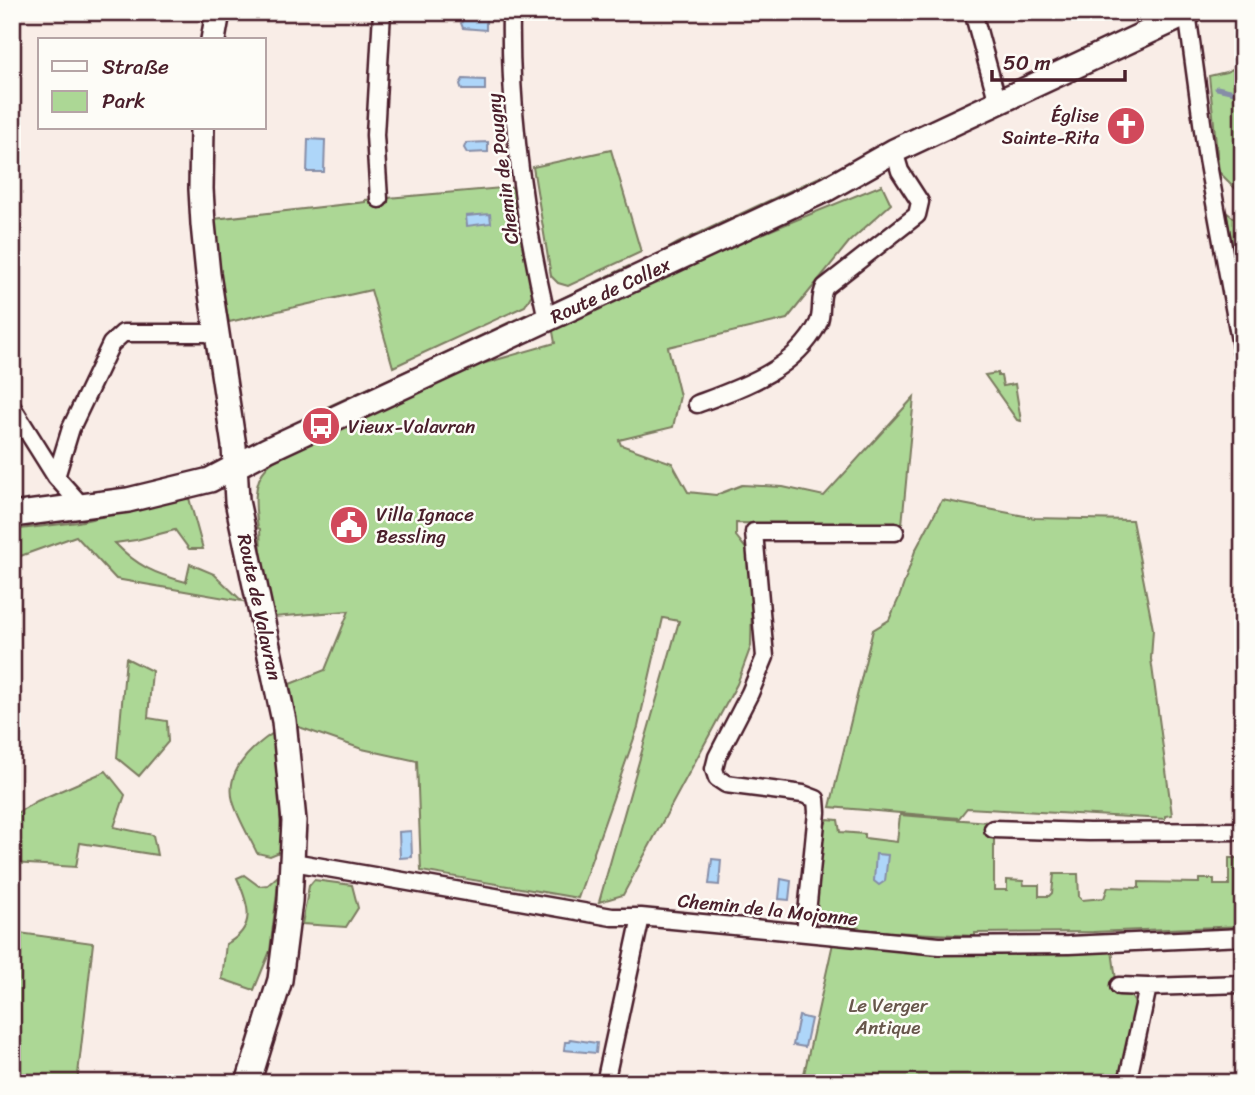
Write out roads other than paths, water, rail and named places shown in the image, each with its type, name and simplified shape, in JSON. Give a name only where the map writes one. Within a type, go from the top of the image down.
[{"type":"street","points":[[213,38],[218,12]]},
{"type":"street","points":[[379,200],[375,135],[382,12]]},
{"type":"street","name":"Chemin de Pougny","points":[[512,12],[512,67],[521,171],[547,319]]},
{"type":"street","points":[[973,12],[998,103]]},
{"type":"street","points":[[1188,13],[1207,159],[1243,357]]},
{"type":"street","name":"Route de Collex","points":[[12,515],[128,500],[200,482],[236,468],[267,450],[827,188],[894,151],[1188,13]]},
{"type":"street","name":"Route de Valavran","points":[[202,130],[203,224],[234,446],[241,520],[284,721],[294,821],[293,862],[280,980],[248,1083]]},
{"type":"street","points":[[697,404],[751,384],[799,352],[811,337],[821,317],[821,294],[825,287],[916,215],[920,202],[900,171],[894,151]]},
{"type":"street","points":[[56,477],[71,428],[111,344],[123,333],[217,333]]},
{"type":"street","points":[[12,407],[56,477],[83,507]]},
{"type":"street","points":[[805,933],[816,799],[803,794],[726,784],[717,778],[714,769],[717,757],[765,657],[754,532],[895,533]]},
{"type":"street","points":[[993,829],[1089,832],[1243,831]]},
{"type":"street","name":"Chemin de la Mojonne","points":[[293,862],[611,917],[641,917],[939,946],[1069,945],[1243,937]]},
{"type":"street","points":[[605,1083],[641,917]]},
{"type":"street","points":[[1119,986],[1243,984]]},
{"type":"street","points":[[1127,1083],[1148,987]]},
{"type":"water","points":[[464,18],[486,19],[486,30],[463,28],[461,23]]},
{"type":"water","points":[[463,79],[485,80],[485,90],[462,90],[460,84]]},
{"type":"water","points":[[308,139],[325,140],[324,172],[307,172]]},
{"type":"water","points":[[488,142],[488,152],[467,153],[464,148],[466,143]]},
{"type":"water","points":[[490,214],[491,223],[467,226],[466,216]]},
{"type":"water","points":[[411,831],[412,857],[400,858],[399,832]]},
{"type":"water","points":[[876,854],[888,855],[885,881],[879,885],[874,881]]},
{"type":"water","points":[[712,859],[721,860],[719,885],[709,884]]},
{"type":"water","points":[[781,879],[791,881],[789,900],[779,899]]},
{"type":"water","points":[[799,1016],[811,1019],[805,1047],[793,1045]]},
{"type":"water","points":[[570,1039],[597,1043],[596,1053],[564,1050],[565,1042]]},
{"type":"waterway","points":[[1217,88],[1243,94]]},
{"type":"place","name":"Église Sainte-Rita","points":[[1126,126]]},
{"type":"place","name":"Vieux-Valavran","points":[[321,426]]},
{"type":"place","name":"Villa Ignace Bessling","points":[[349,525]]},
{"type":"park label","name":"Le Verger Antique","points":[[888,1016]]}]
